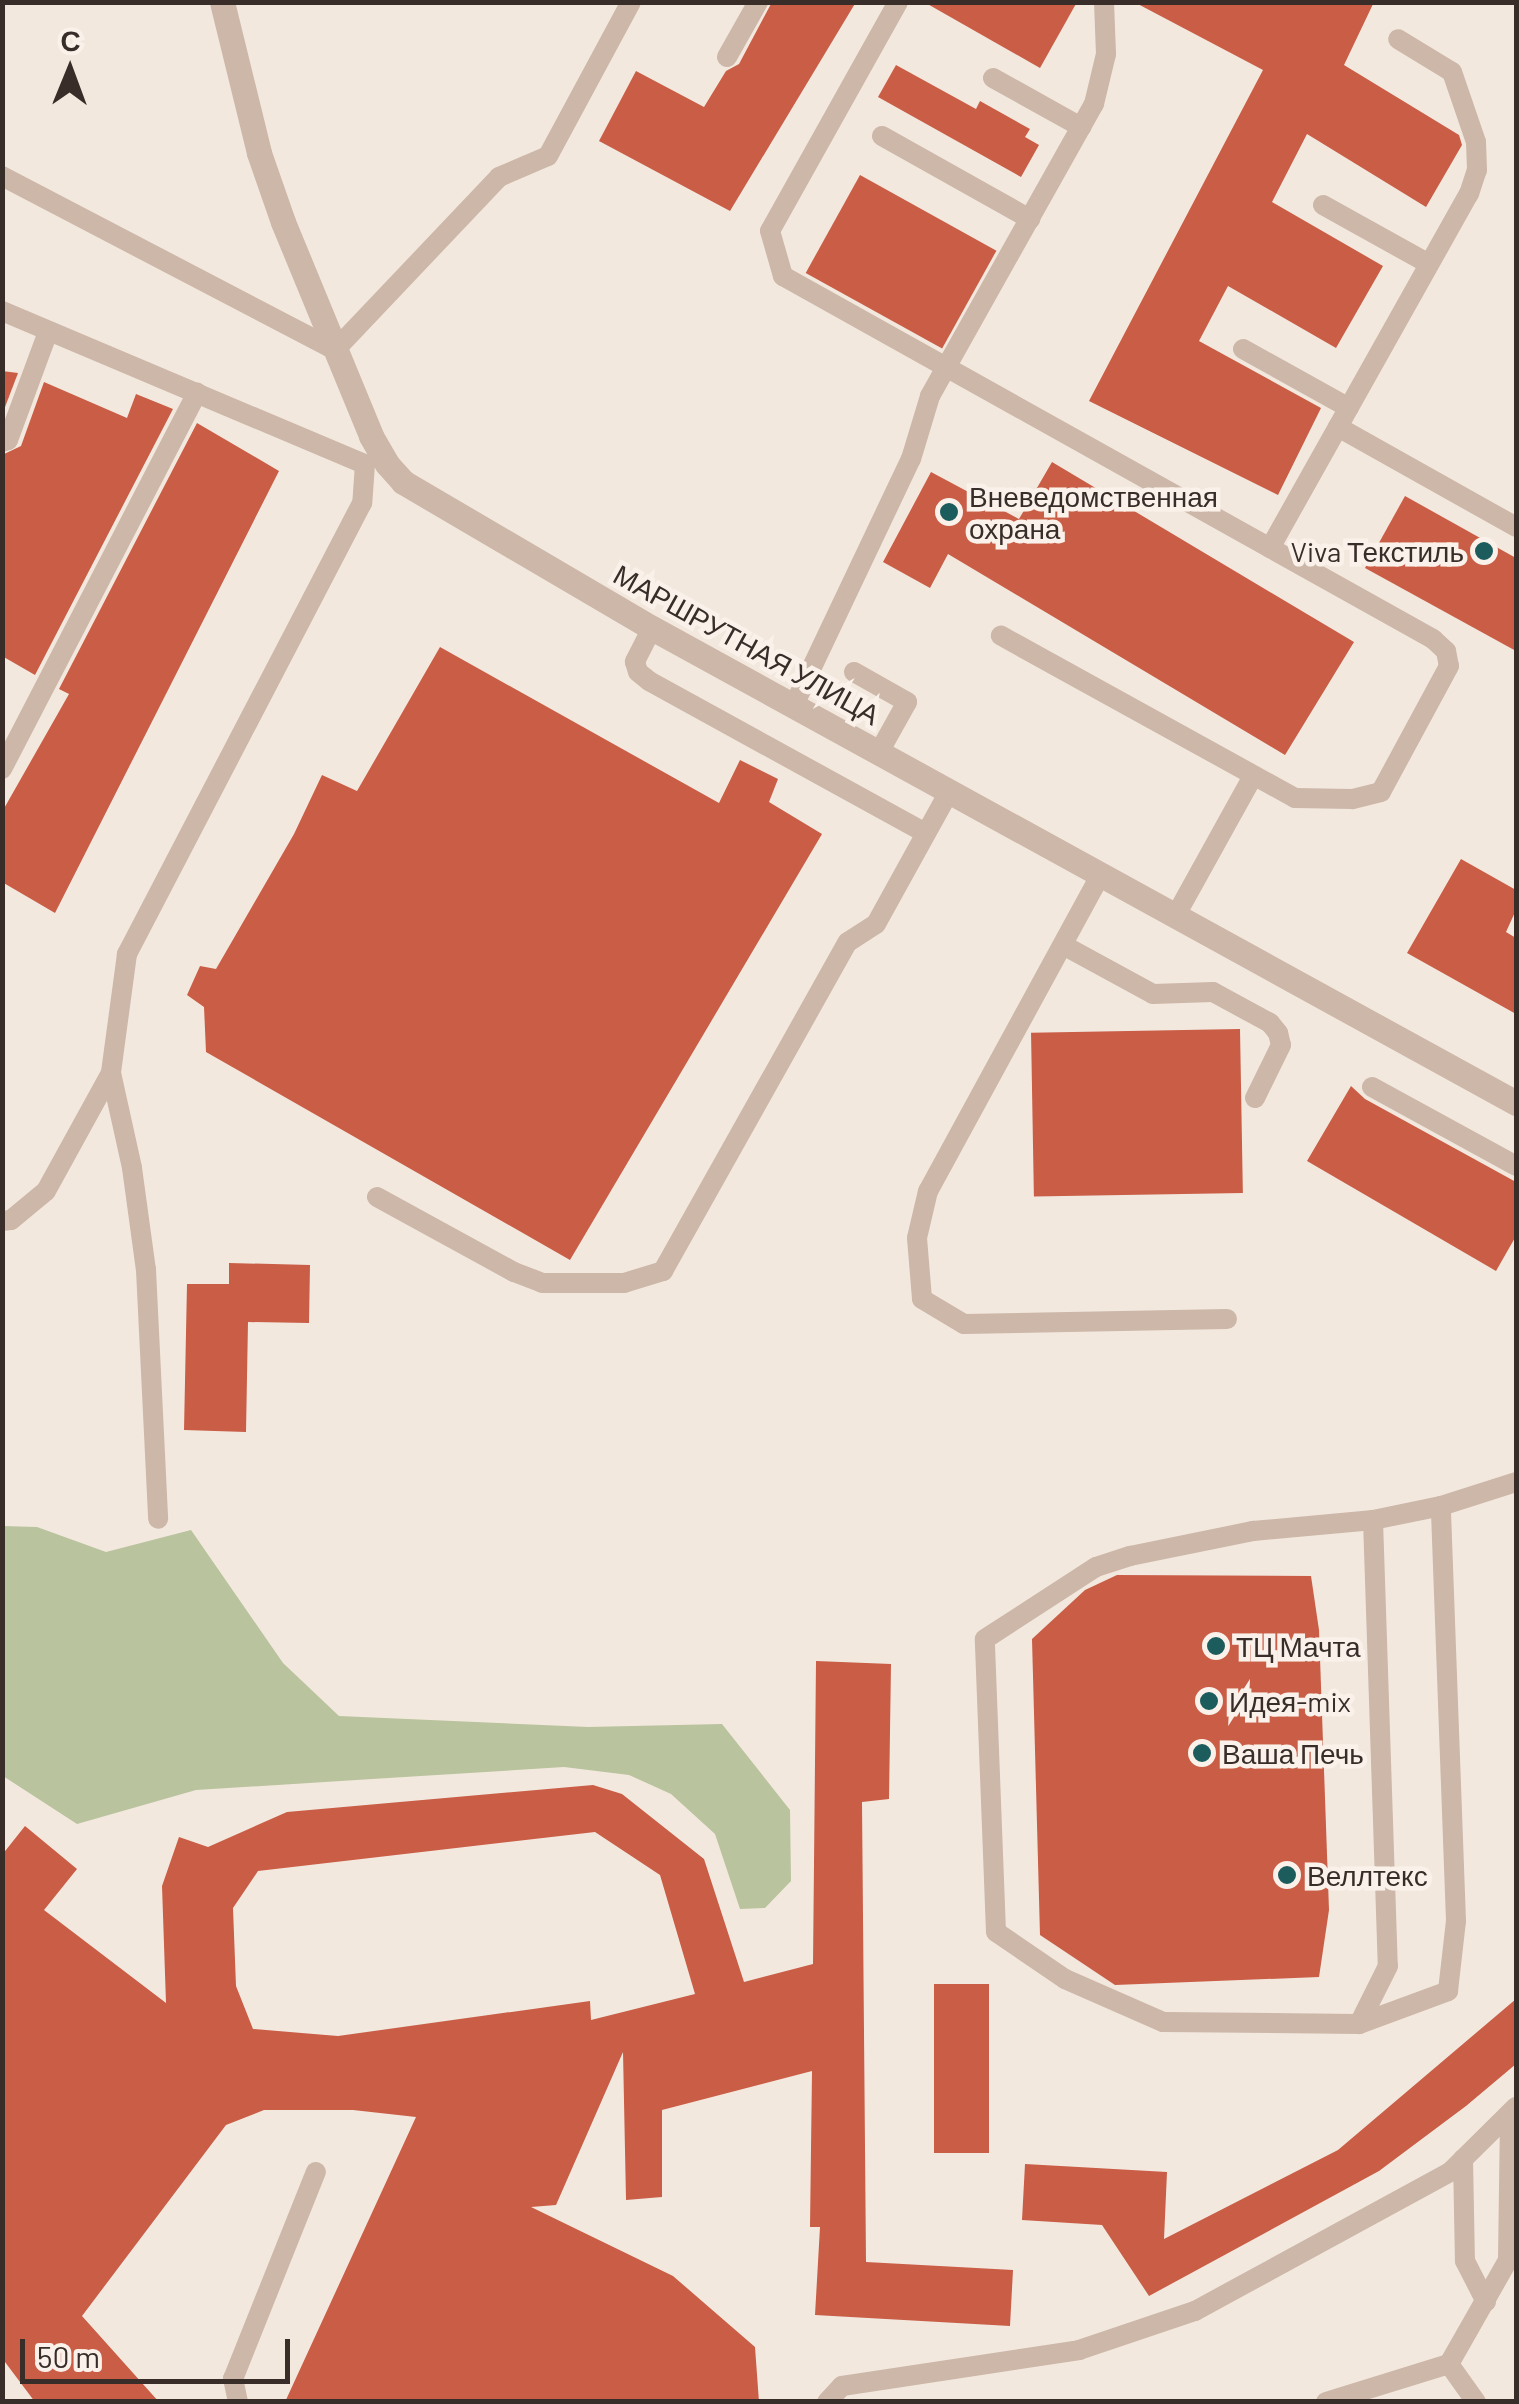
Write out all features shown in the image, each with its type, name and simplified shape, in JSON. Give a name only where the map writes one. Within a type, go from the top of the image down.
[{"type":"street","name":"МАРШРУТНАЯ УЛИЦА","points":[[222,2],[259,153],[374,460],[416,491],[652,628],[1516,1103]]},
{"type":"lane","points":[[2,176],[334,350],[499,177],[548,156],[631,2]]},
{"type":"lane","points":[[727,57],[758,2]]},
{"type":"lane","points":[[898,2],[770,231],[782,276],[1433,639],[1446,651],[1449,666],[1381,792],[1352,799],[1295,798],[1002,636]]},
{"type":"lane","points":[[794,705],[911,460],[930,396],[1081,127],[1103,80],[1104,2]]},
{"type":"lane","points":[[1270,548],[1469,194],[1477,170],[1476,142],[1452,72],[1398,39]]},
{"type":"lane","points":[[993,78],[1081,127]]},
{"type":"lane","points":[[882,136],[1030,218]]},
{"type":"lane","points":[[1324,205],[1430,264]]},
{"type":"lane","points":[[3,313],[197,394],[374,460],[362,504],[127,954],[111,1073],[132,1168],[146,1270],[158,1520]]},
{"type":"lane","points":[[2,442],[8,440],[48,332]]},
{"type":"lane","points":[[1243,348],[1349,408]]},
{"type":"lane","points":[[2,769],[197,394]]},
{"type":"lane","points":[[1338,427],[1516,528]]},
{"type":"lane","points":[[652,628],[636,662],[638,672],[649,681],[926,833]]},
{"type":"lane","points":[[854,672],[907,702],[879,752]]},
{"type":"lane","points":[[1176,914],[1253,776]]},
{"type":"lane","points":[[377,1197],[514,1272],[542,1282],[624,1283],[649,1279],[663,1271],[848,942],[876,924],[950,790]]},
{"type":"lane","points":[[1102,874],[928,1191],[917,1238],[922,1300],[964,1324],[1227,1319]]},
{"type":"lane","points":[[1063,944],[1154,994],[1212,992],[1270,1023],[1281,1044],[1255,1098]]},
{"type":"lane","points":[[2,1222],[11,1220],[46,1191],[111,1073]]},
{"type":"lane","points":[[1372,1087],[1516,1166]]},
{"type":"lane","points":[[1441,1506],[1456,1921],[1448,1991],[1359,2024],[1163,2022],[1065,1978],[996,1932],[985,1639],[1096,1567],[1130,1556],[1253,1531],[1373,1520],[1441,1506],[1516,1482]]},
{"type":"lane","points":[[1359,2024],[1388,1966],[1373,1520]]},
{"type":"lane","points":[[827,2402],[842,2386],[1079,2350],[1195,2311],[1450,2172],[1513,2111]]},
{"type":"lane","points":[[1326,2402],[1449,2364],[1508,2260],[1513,2111]]},
{"type":"lane","points":[[1464,2159],[1464,2261],[1486,2302]]},
{"type":"lane","points":[[238,2402],[233,2379],[316,2172]]},
{"type":"lane","points":[[1449,2364],[1476,2402]]},
{"type":"green space","points":[[2,1526],[37,1527],[106,1552],[191,1530],[283,1663],[339,1716],[588,1727],[722,1724],[790,1810],[791,1881],[765,1908],[740,1909],[715,1834],[671,1794],[629,1775],[564,1767],[196,1790],[77,1824],[3,1776]]},
{"type":"building","points":[[772,2],[856,2],[730,211],[599,141],[636,71],[704,107],[726,71],[739,64]]},
{"type":"building","points":[[924,2],[1077,2],[1040,68]]},
{"type":"building","points":[[1134,2],[1374,2],[1344,65],[1459,135],[1462,145],[1426,207],[1307,134],[1272,202],[1383,266],[1336,348],[1228,286],[1199,341],[1321,408],[1278,495],[1089,401],[1263,70]]},
{"type":"building","points":[[896,65],[976,109],[980,101],[1030,129],[1025,137],[1039,145],[1021,177],[878,97]]},
{"type":"building","points":[[860,175],[996,251],[942,349],[806,273]]},
{"type":"building","points":[[2,371],[18,373],[2,415]]},
{"type":"building","points":[[44,382],[127,418],[136,394],[173,409],[35,675],[2,656],[2,455],[21,446]]},
{"type":"building","points":[[197,423],[279,471],[55,913],[2,882],[2,812],[69,694],[59,689]]},
{"type":"building","points":[[1052,462],[1354,642],[1285,755],[948,554],[930,588],[883,562],[931,472],[1019,519]]},
{"type":"building","points":[[1405,496],[1516,558],[1516,651],[1365,568]]},
{"type":"building","points":[[440,647],[719,803],[740,760],[778,779],[769,802],[822,834],[570,1260],[206,1052],[204,1007],[187,995],[200,966],[216,969],[294,834],[322,775],[357,791]]},
{"type":"building","points":[[1461,859],[1516,890],[1516,910],[1506,932],[1516,938],[1516,1014],[1407,953]]},
{"type":"building","points":[[1240,1029],[1243,1193],[1034,1197],[1031,1033]]},
{"type":"building","points":[[1351,1086],[1365,1099],[1516,1182],[1516,1236],[1496,1271],[1307,1161]]},
{"type":"building","points":[[229,1263],[310,1265],[309,1323],[248,1322],[246,1432],[184,1430],[187,1284],[229,1284]]},
{"type":"building","points":[[1117,1575],[1311,1576],[1319,1630],[1329,1910],[1319,1977],[1115,1985],[1040,1935],[1032,1639],[1085,1590]]},
{"type":"building","points":[[816,1661],[891,1664],[889,1799],[862,1802],[866,2262],[1013,2270],[1010,2326],[815,2315],[820,2227],[810,2227],[812,2071],[662,2110],[662,2197],[626,2200],[623,2052],[556,2205],[531,2207],[673,2276],[755,2347],[759,2402],[285,2402],[416,2117],[353,2110],[264,2110],[226,2125],[82,2316],[159,2402],[35,2402],[2,2358],[2,1855],[25,1826],[77,1869],[44,1910],[166,2003],[162,1886],[179,1837],[208,1847],[287,1812],[593,1785],[622,1794],[704,1859],[744,1982],[813,1964]],"holes":[[[595,1832],[660,1875],[695,1994],[591,2020],[590,2001],[338,2036],[253,2029],[236,1986],[233,1908],[258,1871]]]},
{"type":"building","points":[[934,1984],[989,1984],[989,2153],[934,2153]]},
{"type":"building","points":[[1516,1999],[1516,2064],[1466,2106],[1379,2171],[1149,2296],[1102,2225],[1022,2220],[1025,2164],[1167,2172],[1164,2239],[1338,2150]]},
{"type":"place","name":"Вневедомственная охрана","points":[[949,512]]},
{"type":"place","name":"Viva Текстиль","points":[[1484,551]]},
{"type":"place","name":"ТЦ Мачта","points":[[1216,1646]]},
{"type":"place","name":"Идея-mix","points":[[1209,1701]]},
{"type":"place","name":"Ваша Печь","points":[[1202,1753]]},
{"type":"place","name":"Веллтекс","points":[[1287,1875]]}]
